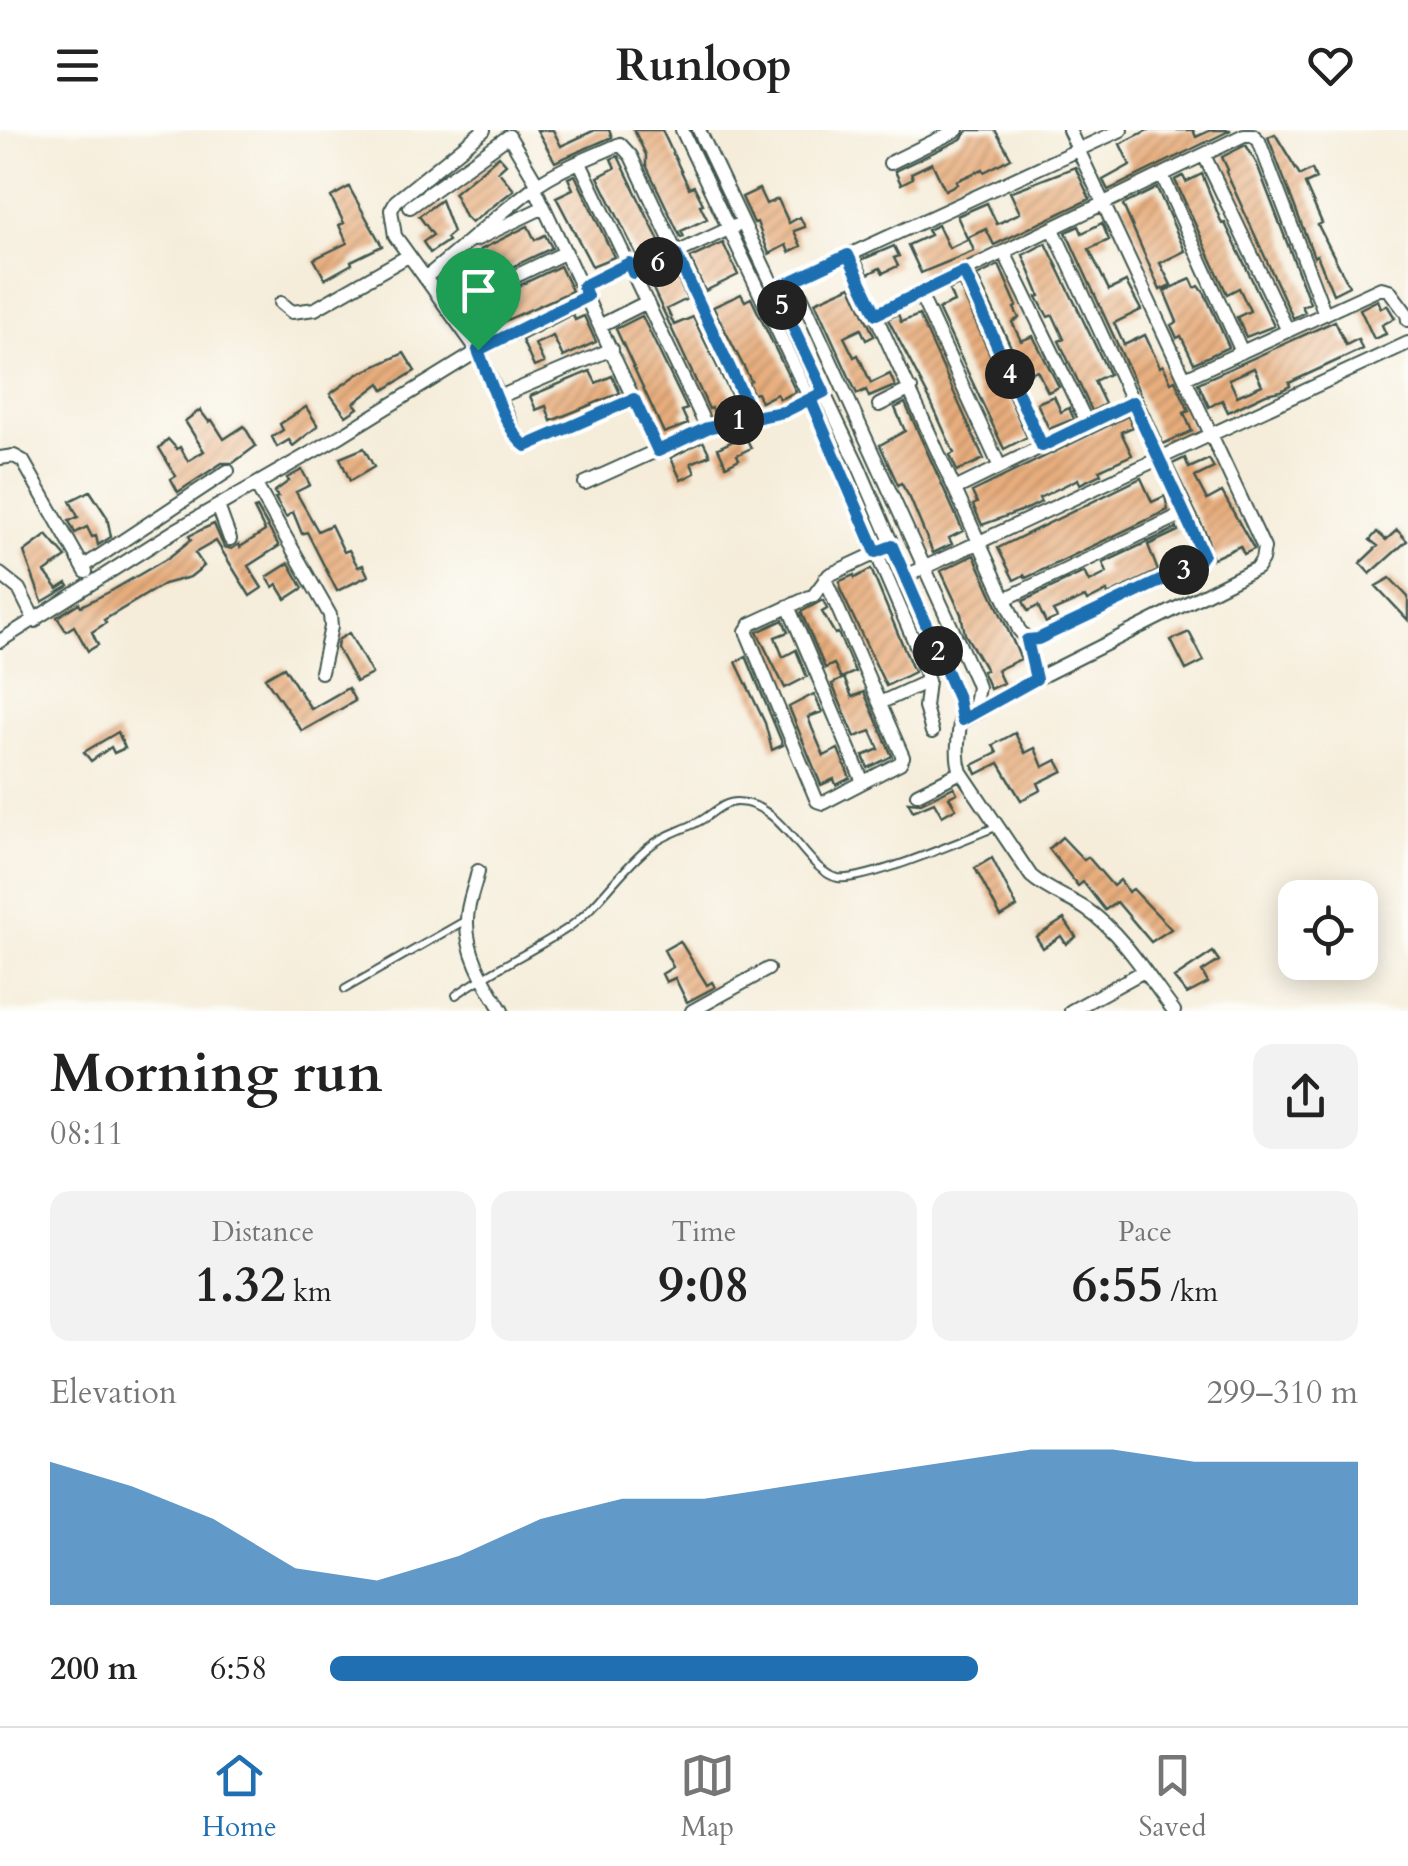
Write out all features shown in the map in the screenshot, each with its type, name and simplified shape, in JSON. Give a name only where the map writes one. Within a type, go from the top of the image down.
[{"type":"street","points":[[484,130],[396,200],[391,210],[395,236],[478,350],[518,440],[526,446],[634,399]]},
{"type":"street","points":[[682,130],[775,300],[892,546],[967,717]]},
{"type":"street","points":[[699,130],[736,225],[775,300]]},
{"type":"street","points":[[890,163],[957,130]]},
{"type":"street","points":[[967,717],[1257,568],[1262,560],[1264,548],[1070,130]]},
{"type":"street","points":[[775,300],[794,280],[1122,130]]},
{"type":"street","points":[[410,206],[515,133],[544,206],[658,451]]},
{"type":"street","points":[[876,314],[1244,135],[1253,135],[1258,141],[1326,314]]},
{"type":"street","points":[[469,243],[478,230],[536,186],[620,144],[626,147],[753,417]]},
{"type":"street","points":[[1204,154],[1288,331]]},
{"type":"street","points":[[580,163],[707,428]]},
{"type":"street","points":[[1162,175],[1242,352]]},
{"type":"street","points":[[425,278],[469,243],[544,206]]},
{"type":"street","points":[[0,640],[478,350],[585,290],[736,225]]},
{"type":"street","points":[[1027,640],[1038,639],[1196,564],[1203,554],[1053,229]]},
{"type":"street","points":[[448,308],[566,252]]},
{"type":"street","points":[[1004,252],[1088,425]]},
{"type":"street","points":[[848,255],[1027,640],[1036,679]]},
{"type":"street","points":[[281,303],[292,312],[315,309],[408,256]]},
{"type":"street","points":[[964,272],[1042,446]]},
{"type":"street","points":[[794,280],[978,687],[956,758],[961,772],[1032,876],[1046,889],[1088,910],[1114,933],[1174,1011]]},
{"type":"street","points":[[896,598],[922,568],[1406,344],[1407,314],[1389,290],[1380,288],[1185,378]]},
{"type":"street","points":[[920,294],[1000,467]]},
{"type":"street","points":[[602,325],[646,302]]},
{"type":"street","points":[[499,398],[612,349]]},
{"type":"street","points":[[879,405],[911,389]]},
{"type":"street","points":[[585,484],[707,428],[784,412],[821,399],[847,397]]},
{"type":"street","points":[[821,399],[928,682],[925,707],[932,732]]},
{"type":"street","points":[[957,488],[1133,402]]},
{"type":"street","points":[[0,458],[14,456],[23,461],[91,584]]},
{"type":"street","points":[[83,567],[228,471]]},
{"type":"street","points":[[256,485],[330,615],[321,672]]},
{"type":"street","points":[[218,506],[230,539]]},
{"type":"street","points":[[1005,599],[1186,513]]},
{"type":"street","points":[[825,578],[903,757],[900,763],[823,803],[817,801],[746,631],[751,624],[814,595],[825,578],[842,566],[892,546]]},
{"type":"street","points":[[0,574],[19,589],[34,621]]},
{"type":"street","points":[[788,606],[863,782]]},
{"type":"street","points":[[882,702],[928,682]]},
{"type":"street","points":[[917,794],[961,772]]},
{"type":"street","points":[[478,871],[467,919],[469,940],[482,977],[502,1011]]},
{"type":"street","points":[[692,1011],[768,970]]},
{"type":"street","points":[[1071,1011],[1144,971]]},
{"type":"lane","points":[[456,995],[571,926],[648,847],[724,805],[737,802],[762,810],[791,833],[825,873],[837,878],[863,875],[999,826]]},
{"type":"lane","points":[[345,989],[467,919]]},
{"type":"building","points":[[537,130],[553,130],[561,146],[595,130],[609,130],[612,137],[555,162]]},
{"type":"building","points":[[634,130],[662,130],[689,188],[694,186],[703,204],[700,205],[707,219],[681,231],[684,237],[681,238],[646,165],[646,155]]},
{"type":"building","points":[[968,130],[995,130],[1011,158],[956,181],[945,190],[932,163],[911,173],[913,178],[901,184],[895,171],[961,139]]},
{"type":"building","points":[[1148,130],[1193,130],[1196,137],[1211,130],[1231,130],[1108,190],[1103,180],[1130,165],[1120,144]]},
{"type":"building","points":[[1275,134],[1300,175],[1312,169],[1316,179],[1305,184],[1322,223],[1318,225],[1349,286],[1333,294],[1317,255],[1314,257],[1268,137]]},
{"type":"building","points":[[1246,145],[1257,164],[1310,303],[1302,306],[1305,312],[1293,318],[1226,172],[1222,157]]},
{"type":"building","points":[[499,156],[506,164],[498,171],[514,190],[471,223],[454,193]]},
{"type":"building","points":[[618,156],[662,247],[638,258],[598,177],[615,168],[611,159]]},
{"type":"building","points":[[1075,167],[1090,199],[994,245],[986,229],[967,238],[957,216],[987,203],[997,224],[1020,213],[1010,192]]},
{"type":"building","points":[[1202,174],[1222,224],[1225,223],[1274,326],[1246,337],[1237,317],[1250,311],[1239,288],[1227,294],[1175,180],[1183,176],[1186,182]]},
{"type":"building","points":[[575,175],[614,257],[592,266],[556,197],[573,189],[568,178]]},
{"type":"building","points":[[349,187],[382,246],[325,279],[314,259],[347,243],[339,225],[344,223],[331,197]]},
{"type":"building","points":[[1157,188],[1185,251],[1160,263],[1171,285],[1160,290],[1123,205]]},
{"type":"building","points":[[759,189],[766,204],[778,199],[789,223],[800,217],[805,227],[794,231],[801,246],[789,252],[786,245],[769,254],[742,197]]},
{"type":"building","points":[[441,200],[453,232],[446,238],[448,241],[430,253],[423,242],[433,235],[419,216]]},
{"type":"building","points":[[1102,223],[1109,240],[1089,249],[1109,290],[1126,282],[1141,310],[1114,323],[1124,345],[1145,335],[1160,367],[1163,365],[1171,382],[1175,380],[1189,411],[1184,413],[1192,431],[1163,444],[1066,232],[1079,226],[1082,233]]},
{"type":"building","points":[[938,225],[949,248],[969,239],[974,251],[921,273],[908,245],[930,235],[927,230]]},
{"type":"building","points":[[528,226],[535,240],[545,235],[552,248],[459,292],[452,269],[463,259],[470,276],[488,268],[480,250]]},
{"type":"building","points":[[723,243],[738,275],[705,291],[690,258]]},
{"type":"building","points":[[1046,243],[1109,374],[1094,381],[1105,404],[1092,411],[1059,341],[1064,339],[1053,315],[1048,317],[1037,297],[1040,296],[1023,255]]},
{"type":"building","points":[[894,246],[898,266],[868,274],[861,260]]},
{"type":"building","points":[[999,265],[1017,306],[1014,308],[1019,318],[1012,322],[1021,341],[1033,336],[1059,387],[1048,392],[1037,370],[1025,376],[977,276]]},
{"type":"building","points":[[560,266],[572,291],[489,328],[479,305]]},
{"type":"building","points":[[672,266],[687,299],[667,309],[674,325],[693,317],[735,403],[714,413],[648,278]]},
{"type":"building","points":[[1191,279],[1195,288],[1199,286],[1205,294],[1229,347],[1194,363],[1171,325],[1177,322],[1164,291]]},
{"type":"building","points":[[959,285],[1027,437],[1004,449],[938,309],[954,302],[949,290]]},
{"type":"building","points":[[851,286],[874,336],[866,340],[861,329],[844,337],[871,383],[890,374],[895,386],[869,397],[866,390],[857,394],[815,302]]},
{"type":"building","points":[[741,294],[745,301],[751,298],[796,392],[780,399],[777,394],[761,402],[757,393],[753,394],[748,382],[751,381],[713,307]]},
{"type":"building","points":[[1378,300],[1381,308],[1387,305],[1395,318],[1382,325],[1386,334],[1374,339],[1360,309]]},
{"type":"building","points":[[573,314],[575,320],[584,316],[596,342],[563,357],[553,336],[535,344],[544,363],[534,367],[522,340]]},
{"type":"building","points":[[898,314],[901,322],[919,315],[984,459],[957,471],[950,455],[954,453],[930,400],[888,319]]},
{"type":"building","points":[[642,316],[687,409],[682,411],[688,424],[664,433],[616,329]]},
{"type":"building","points":[[1335,321],[1346,345],[1358,339],[1362,349],[1289,383],[1280,391],[1228,412],[1222,400],[1209,407],[1198,383]],"holes":[[[1254,368],[1262,385],[1237,396],[1229,379]]]},
{"type":"building","points":[[404,353],[415,371],[384,390],[380,383],[354,403],[358,408],[346,416],[330,394],[358,374]]},
{"type":"building","points":[[590,371],[596,383],[612,376],[620,393],[551,421],[546,406],[536,410],[530,396]]},
{"type":"building","points":[[1054,396],[1061,412],[1069,408],[1074,419],[1049,429],[1037,403]]},
{"type":"building","points":[[905,403],[963,531],[949,538],[952,544],[933,553],[910,498],[901,483],[898,485],[880,445],[905,431],[895,408]]},
{"type":"building","points":[[306,407],[318,426],[293,446],[289,440],[277,447],[272,437],[283,430],[280,424]]},
{"type":"building","points":[[200,410],[224,439],[244,426],[256,446],[178,492],[171,479],[176,476],[159,448],[168,439],[177,449],[180,447],[188,461],[204,451],[185,421]]},
{"type":"building","points":[[1128,416],[1133,427],[1121,432],[1132,455],[1080,484],[1078,479],[1039,498],[1041,502],[1029,508],[982,525],[972,492]]},
{"type":"building","points":[[743,431],[751,448],[726,466],[718,448]]},
{"type":"building","points":[[703,441],[710,455],[691,463],[695,473],[681,480],[671,458]]},
{"type":"building","points":[[364,448],[374,467],[350,481],[340,458]]},
{"type":"building","points":[[1185,458],[1189,468],[1209,459],[1214,468],[1195,477],[1207,500],[1222,492],[1254,549],[1244,554],[1240,546],[1212,559],[1207,536],[1172,464]]},
{"type":"building","points":[[302,470],[310,485],[296,492],[318,531],[331,525],[344,552],[349,550],[368,576],[337,591],[307,532],[302,534],[293,512],[286,517],[275,498],[278,497],[274,492],[289,481],[287,478]]},
{"type":"building","points":[[1141,478],[1152,502],[1165,496],[1168,510],[1026,578],[1024,575],[1014,580],[998,548]]},
{"type":"building","points":[[90,491],[107,517],[111,537],[98,545],[87,527],[75,533],[69,521],[78,517],[70,501]]},
{"type":"building","points":[[257,508],[279,546],[248,566],[262,588],[250,596],[216,541],[195,553],[204,566],[190,577],[164,584],[104,620],[106,623],[92,632],[98,645],[88,651],[74,626],[66,631],[57,617],[168,558],[191,540],[189,536],[214,524],[224,547],[240,547],[265,531],[254,509]]},
{"type":"building","points":[[1177,528],[1178,531],[1148,545],[1158,571],[1108,595],[1107,591],[1087,601],[1085,597],[1053,611],[1057,618],[1046,623],[1038,606],[1028,611],[1023,601],[1084,572],[1089,582],[1107,573],[1103,563]]},
{"type":"building","points":[[1397,530],[1407,541],[1370,574],[1360,563],[1378,546],[1370,540],[1377,532],[1386,540]]},
{"type":"building","points":[[47,535],[66,557],[45,572],[58,589],[67,583],[69,586],[42,602],[24,552]]},
{"type":"building","points":[[974,555],[1021,659],[997,670],[1003,683],[990,689],[982,671],[986,670],[965,634],[961,614],[941,571]]},
{"type":"building","points":[[289,563],[303,588],[286,599],[267,577]]},
{"type":"building","points":[[871,569],[914,672],[886,686],[840,589],[840,581]]},
{"type":"building","points":[[1390,578],[1408,597],[1408,620],[1376,586]]},
{"type":"building","points":[[823,600],[827,609],[822,612],[838,633],[855,672],[841,678],[834,664],[825,668],[801,612]]},
{"type":"building","points":[[783,620],[788,632],[775,637],[783,657],[796,650],[807,677],[785,688],[757,632]]},
{"type":"building","points":[[1189,632],[1204,661],[1186,670],[1171,640]]},
{"type":"building","points":[[349,633],[372,674],[356,682],[337,648],[338,640]]},
{"type":"building","points":[[746,656],[783,745],[772,750],[765,723],[736,662]]},
{"type":"building","points":[[284,667],[311,709],[348,688],[355,701],[302,731],[265,678]]},
{"type":"building","points":[[844,678],[852,697],[864,692],[892,756],[868,768],[863,756],[879,749],[871,731],[855,737],[832,684]]},
{"type":"building","points":[[814,694],[822,712],[808,717],[824,756],[838,749],[850,778],[836,785],[834,779],[821,785],[789,707]]},
{"type":"building","points":[[118,732],[125,748],[114,753],[111,747],[91,761],[84,752]]},
{"type":"building","points":[[1015,733],[1025,753],[1035,748],[1043,767],[1057,760],[1063,771],[1038,783],[1041,790],[1021,800],[999,763],[977,774],[973,765],[997,753],[993,745]]},
{"type":"building","points":[[954,787],[957,793],[949,797],[956,808],[942,816],[934,802],[913,811],[908,802],[921,803]]},
{"type":"building","points":[[1062,837],[1084,860],[1088,857],[1113,886],[1120,880],[1128,892],[1133,889],[1171,929],[1151,942],[1117,902],[1105,910],[1083,882],[1078,886],[1049,849]]},
{"type":"building","points":[[992,858],[1017,907],[1001,917],[975,868]]},
{"type":"building","points":[[1064,919],[1076,937],[1066,944],[1061,936],[1043,948],[1036,937]]},
{"type":"building","points":[[680,941],[707,985],[712,982],[715,987],[687,1002],[675,978],[666,982],[662,974],[673,967],[664,950]]},
{"type":"building","points":[[1213,952],[1219,961],[1202,972],[1208,983],[1187,994],[1174,978]]},
{"type":"route","points":[[478,350],[510,426],[526,446],[634,399],[658,451],[707,428],[784,412],[810,399],[848,484],[876,552],[892,546],[958,698],[962,720],[1036,679],[1027,640],[1038,639],[1196,564],[1203,554],[1133,402],[1042,446],[964,272],[876,314],[848,255],[775,289],[824,392],[784,412],[753,417],[676,254],[633,273],[629,263],[583,286],[587,296],[478,350]]}]
